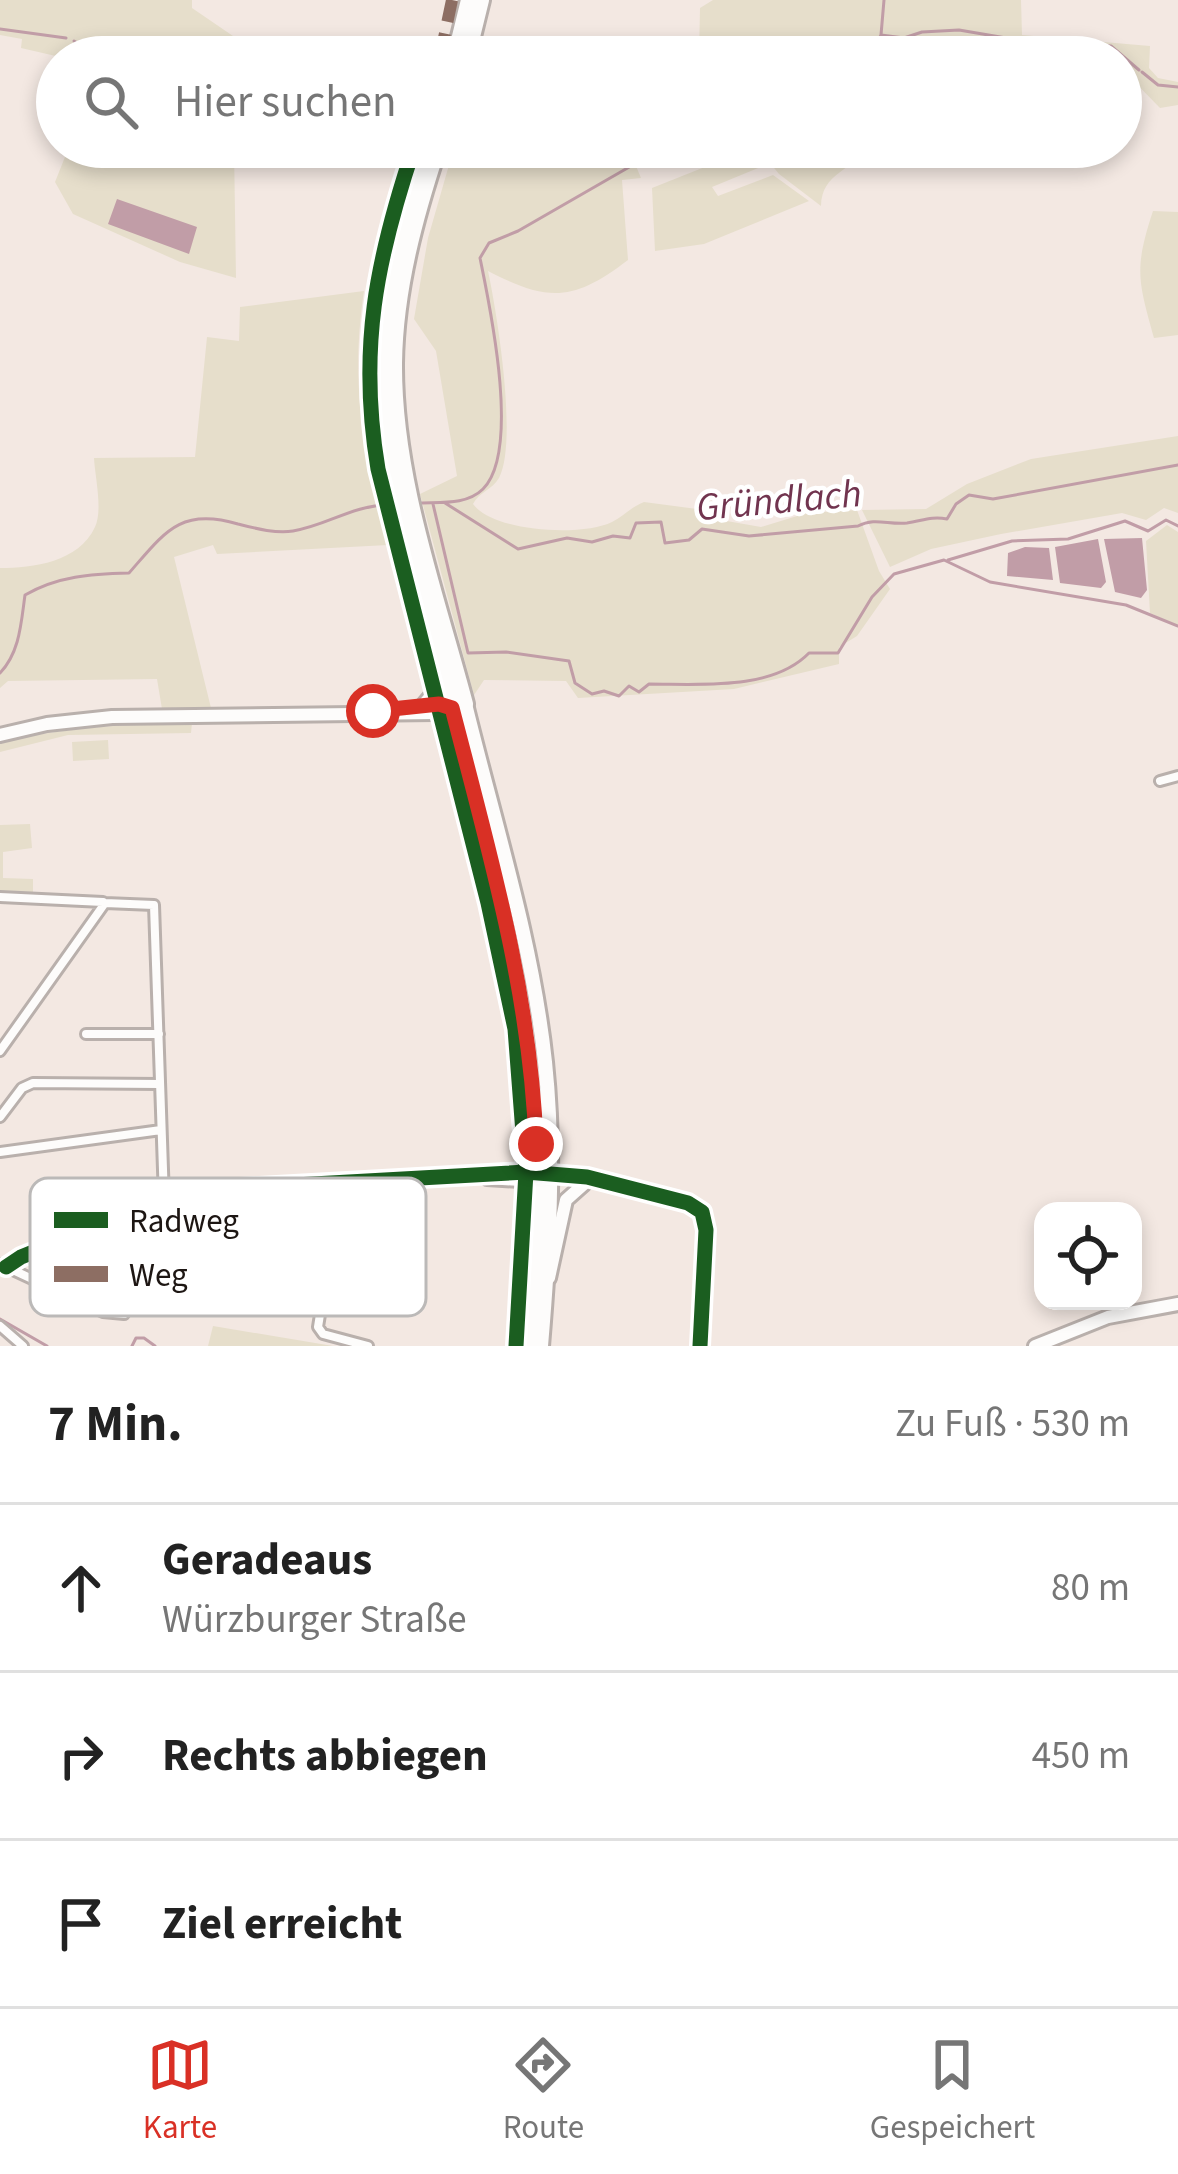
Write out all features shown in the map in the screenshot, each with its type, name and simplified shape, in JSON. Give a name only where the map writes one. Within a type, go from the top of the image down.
[{"type":"highway","points":[[460,36],[469,0]]},
{"type":"highway","points":[[473,36],[482,0]]},
{"type":"highway","points":[[419,168],[398,235],[382,320],[383,419],[458,706]]},
{"type":"highway","points":[[432,168],[408,255],[395,332],[396,410],[406,502],[442,672],[458,706]]},
{"type":"highway","points":[[425,706],[436,693],[442,672]]},
{"type":"main road","points":[[458,706],[519,983],[533,1088],[544,1178],[546,1284],[541,1346]]},
{"type":"main road","points":[[528,1346],[544,1178]]},
{"type":"street","points":[[373,711],[458,706]]},
{"type":"street","points":[[0,735],[112,717],[435,712],[458,706]]},
{"type":"street","points":[[1160,781],[1178,776]]},
{"type":"street","points":[[0,897],[154,905],[163,1178]]},
{"type":"street","points":[[0,1051],[105,903]]},
{"type":"street","points":[[86,1034],[160,1034]]},
{"type":"street","points":[[0,1117],[22,1088],[33,1082],[160,1084]]},
{"type":"street","points":[[0,1152],[160,1130]]},
{"type":"street","points":[[544,1178],[584,1184],[601,1181]]},
{"type":"street","points":[[426,1180],[601,1181],[688,1203],[702,1212],[706,1224],[700,1346]]},
{"type":"street","points":[[546,1284],[564,1204],[584,1184]]},
{"type":"street","points":[[1035,1346],[1108,1317],[1178,1304]]},
{"type":"street","points":[[320,1316],[322,1334],[368,1346]]},
{"type":"street","points":[[0,1327],[23,1346]]},
{"type":"shaded area","points":[[0,0],[192,0],[192,8],[233,36],[36,36],[36,51],[21,48],[22,39],[0,35]]},
{"type":"shaded area","points":[[713,0],[1021,0],[1022,35],[1034,36],[699,36],[700,8]]},
{"type":"shaded area","points":[[1142,45],[1150,46],[1149,68],[1158,78],[1178,82],[1178,105],[1160,108],[1142,90]]},
{"type":"shaded area","points":[[61,168],[234,168],[236,278],[180,262],[73,214],[55,182]]},
{"type":"shaded area","points":[[409,168],[415,168],[397,224],[389,496],[372,408],[371,364],[390,233]]},
{"type":"shaded area","points":[[448,168],[637,168],[641,178],[622,180],[628,260],[609,274],[560,293],[527,288],[488,271],[504,377],[507,436],[499,478],[473,504],[499,521],[560,530],[598,527],[644,502],[712,511],[721,520],[761,527],[807,513],[857,510],[890,589],[857,636],[839,647],[839,664],[734,689],[578,698],[566,681],[484,680],[474,695],[420,494],[457,476],[436,351],[414,319],[428,238]]},
{"type":"shaded area","points":[[702,168],[758,168],[712,187],[718,196],[773,175],[809,201],[704,244],[655,251],[652,188]]},
{"type":"shaded area","points":[[774,168],[845,168],[826,186],[821,206]]},
{"type":"shaded area","points":[[117,199],[197,227],[189,254],[108,224]]},
{"type":"shaded area","points":[[1153,211],[1178,212],[1178,335],[1154,338],[1140,275]]},
{"type":"shaded area","points":[[364,291],[358,357],[361,419],[388,545],[217,554],[213,545],[174,557],[211,708],[162,709],[157,679],[8,681],[0,688],[0,568],[54,561],[88,539],[98,512],[94,458],[195,457],[207,337],[239,341],[240,307]]},
{"type":"shaded area","points":[[1178,436],[1178,513],[1164,508],[1146,520],[1122,513],[1001,534],[931,549],[890,567],[862,510],[926,509],[967,484],[1031,459]]},
{"type":"shaded area","points":[[1167,525],[1178,532],[1178,626],[1150,613],[1146,541]]},
{"type":"shaded area","points":[[1142,538],[1147,590],[1141,598],[1115,592],[1104,539]]},
{"type":"shaded area","points":[[1098,539],[1106,582],[1101,588],[1060,583],[1055,547]]},
{"type":"shaded area","points":[[1025,547],[1049,548],[1053,580],[1007,576],[1008,553]]},
{"type":"shaded area","points":[[192,723],[191,733],[68,735],[0,752],[0,743],[47,733]]},
{"type":"shaded area","points":[[108,740],[109,759],[73,761],[72,742]]},
{"type":"shaded area","points":[[30,824],[32,848],[3,852],[3,878],[33,879],[33,894],[0,893],[0,825]]},
{"type":"shaded area","points":[[213,1326],[333,1346],[208,1346]]},
{"type":"waterway","points":[[880,36],[884,0]]},
{"type":"waterway","points":[[0,29],[51,36]]},
{"type":"waterway","points":[[910,36],[959,30],[994,36]]},
{"type":"waterway","points":[[881,35],[889,36]]},
{"type":"waterway","points":[[1142,72],[1158,85],[1178,87]]},
{"type":"waterway","points":[[420,503],[469,498],[483,489],[494,470],[500,444],[500,378],[480,258],[489,243],[628,168]]},
{"type":"waterway","name":"Gründlach","points":[[445,503],[518,549],[567,538],[592,542],[613,536],[630,538],[636,523],[661,522],[665,543],[689,540],[702,529],[749,536],[947,519],[969,495],[993,499],[1178,465]]},
{"type":"waterway","name":"Gründlach","points":[[0,673],[16,646],[25,595],[75,577],[129,573],[164,535],[188,521],[218,520],[286,532],[393,504]]},
{"type":"waterway","points":[[433,504],[468,653],[506,652],[569,661],[575,683],[592,694],[604,691],[619,696],[629,686],[639,692],[649,684],[756,680],[794,665],[809,653],[838,653],[872,597],[894,574],[944,560],[990,582],[1126,605],[1178,626]]},
{"type":"waterway","points":[[948,560],[1012,541],[1068,539],[1125,521],[1148,531],[1166,520],[1178,526]]},
{"type":"waterway","points":[[0,1319],[47,1346]]},
{"type":"waterway","points":[[132,1346],[136,1338],[155,1346]]},
{"type":"marked path","points":[[444,36],[452,0]]},
{"type":"cycle path","points":[[408,168],[374,306],[372,426],[378,469],[488,903],[515,1029],[526,1172],[516,1346]]},
{"type":"cycle path","points":[[418,1178],[526,1172],[587,1177],[688,1203],[702,1212],[706,1230],[700,1346]]},
{"type":"cycle path","points":[[6,1267],[30,1253]]},
{"type":"route","points":[[373,711],[439,704],[452,708],[514,959],[529,1045],[536,1144]]}]
